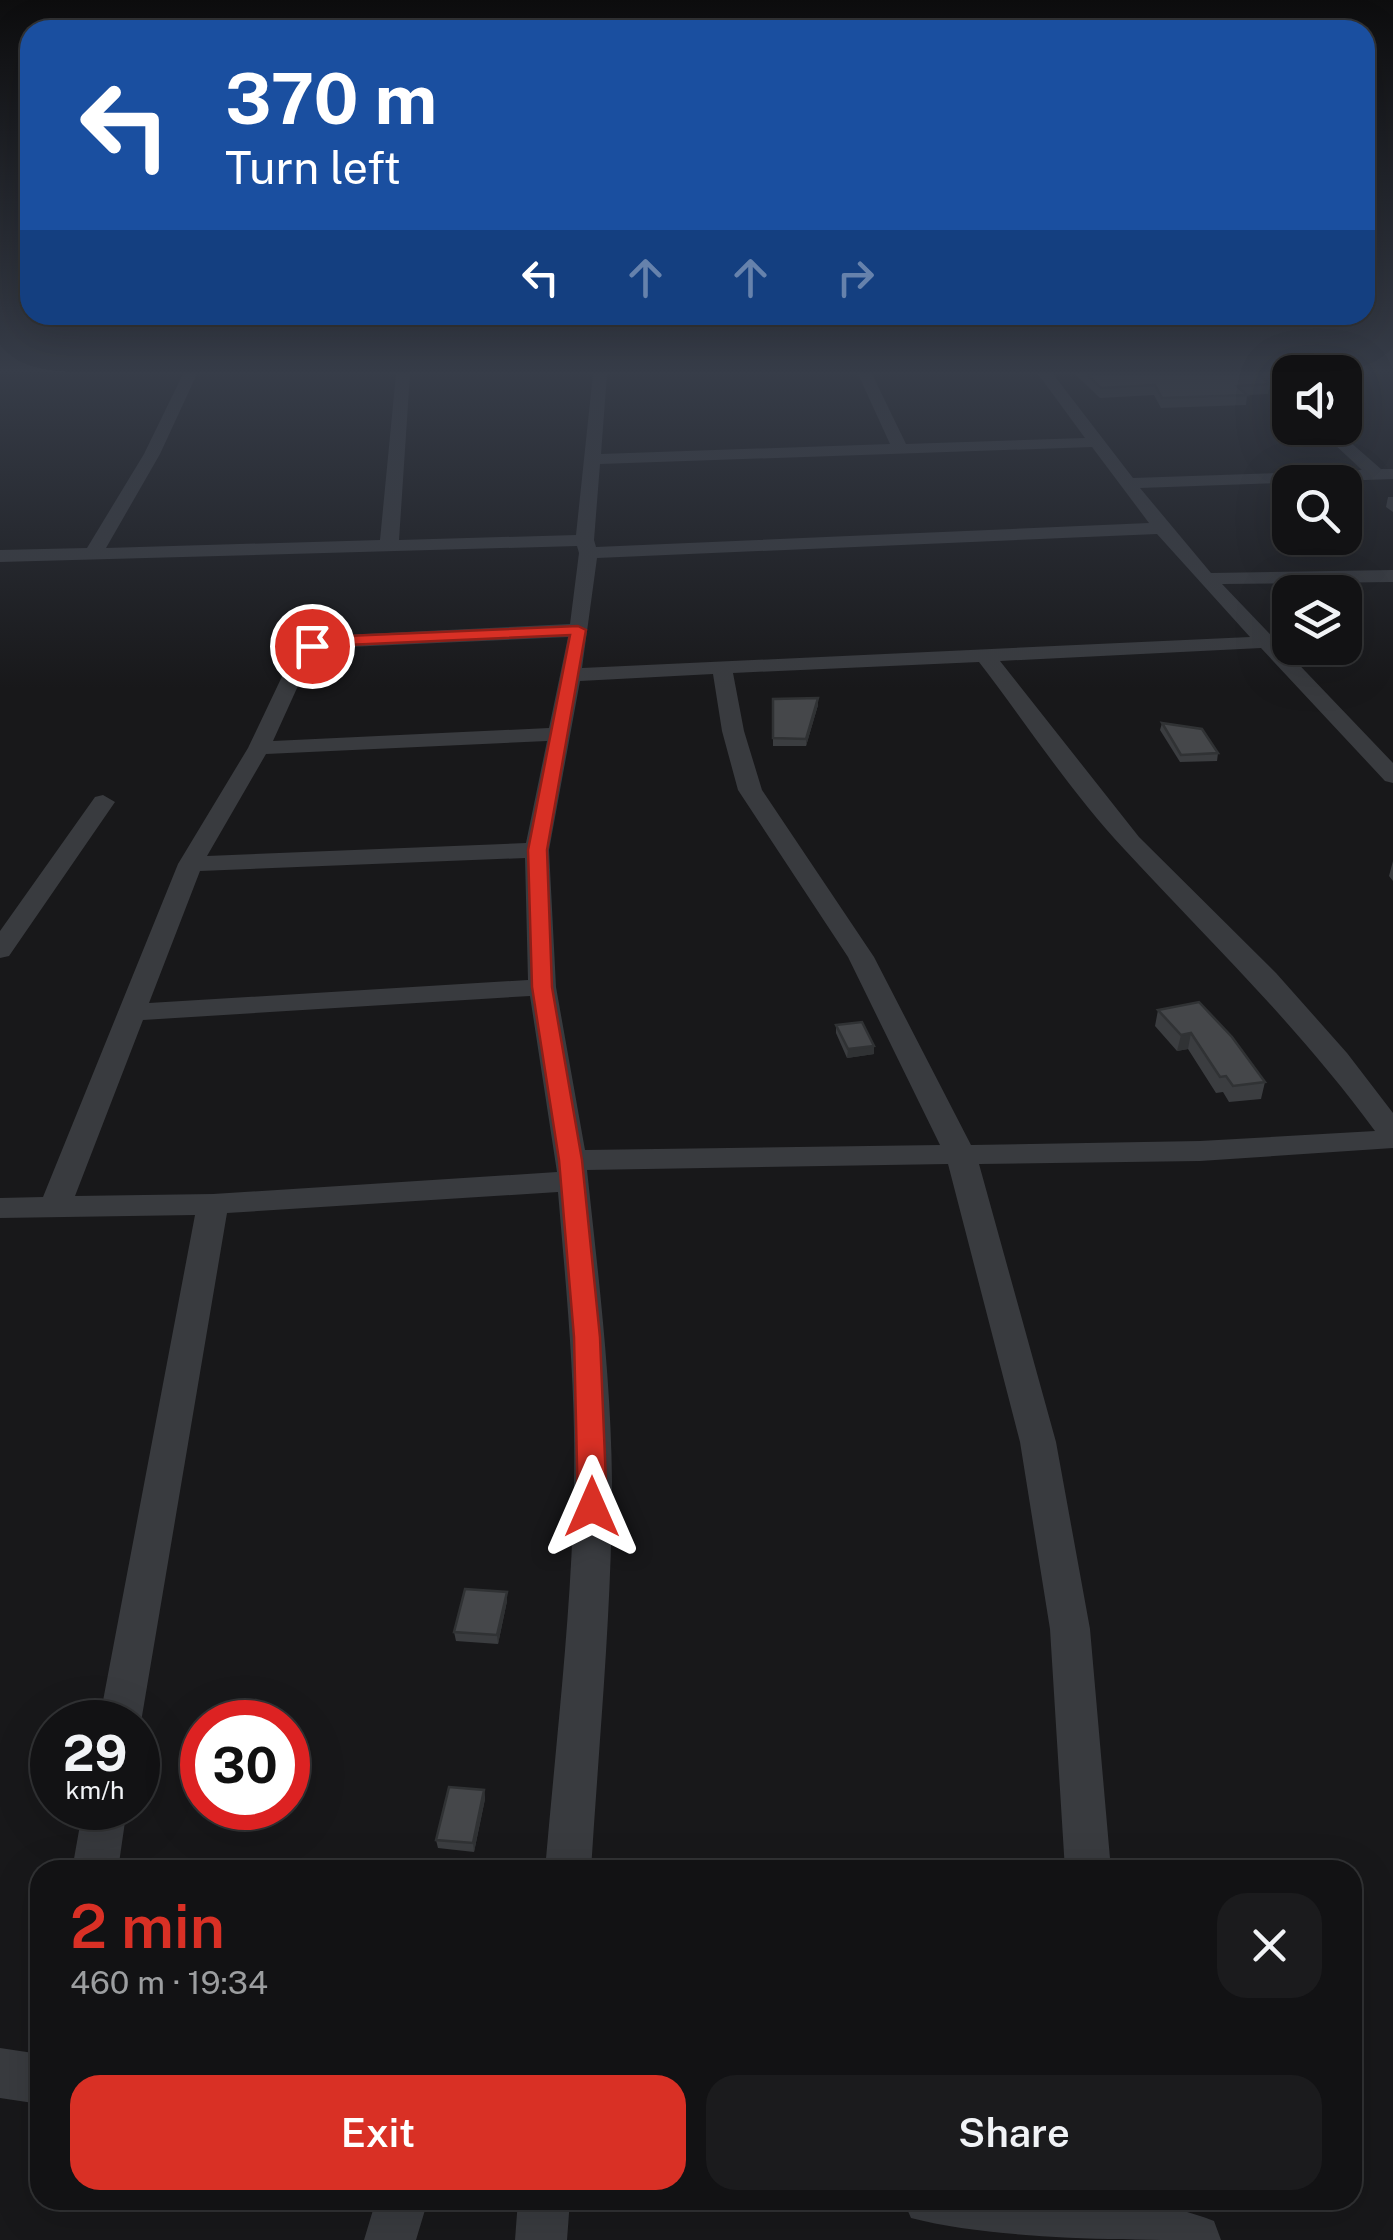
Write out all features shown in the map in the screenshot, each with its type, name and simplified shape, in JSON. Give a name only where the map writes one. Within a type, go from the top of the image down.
[{"type":"street","points":[[92,554],[137,479]]},
{"type":"street","points":[[389,546],[394,479]]},
{"type":"street","points":[[569,1860],[593,1478],[587,1337],[570,1171],[542,987],[537,850],[578,630],[592,479]]},
{"type":"street","points":[[1124,479],[1206,579],[1393,776]]},
{"type":"street","points":[[1127,483],[1271,479]]},
{"type":"street","points":[[0,556],[389,546],[587,546],[1162,528]]},
{"type":"street","points":[[1206,579],[1393,576]]},
{"type":"street","points":[[55,1206],[190,864],[259,748],[304,651],[346,640],[578,630]]},
{"type":"street","points":[[570,675],[1266,642]]},
{"type":"street","points":[[988,658],[1130,842],[1266,979],[1337,1059],[1393,1137]]},
{"type":"street","points":[[722,668],[733,731],[750,790],[861,957],[961,1156],[1038,1442],[1070,1629],[1087,1860]]},
{"type":"street","points":[[259,748],[558,734]]},
{"type":"street","points":[[0,950],[103,802]]},
{"type":"street","points":[[190,864],[537,850]]},
{"type":"street","points":[[132,1012],[542,987]]},
{"type":"street","points":[[0,1208],[212,1204],[570,1171],[1200,1151],[1393,1137]]},
{"type":"street","points":[[124,1700],[212,1204]]},
{"type":"street","points":[[97,1860],[101,1830]]},
{"type":"street","points":[[0,2073],[30,2078]]},
{"type":"street","points":[[390,2240],[399,2210]]},
{"type":"street","points":[[541,2240],[543,2210]]},
{"type":"street","points":[[1068,2210],[1124,2214],[1195,2240]]},
{"type":"building","points":[[818,698],[806,739],[773,738],[773,699]]},
{"type":"building","points":[[1162,723],[1202,729],[1218,753],[1181,755]]},
{"type":"building","points":[[1199,1002],[1232,1037],[1265,1082],[1233,1086],[1226,1076],[1220,1077],[1191,1033],[1181,1035],[1158,1010]]},
{"type":"building","points":[[862,1022],[874,1046],[848,1049],[836,1025]]},
{"type":"building","points":[[465,1589],[507,1592],[497,1635],[454,1632]]},
{"type":"building","points":[[449,1787],[484,1790],[473,1843],[436,1840]]},
{"type":"route","points":[[312,646],[346,640],[578,630],[537,850],[537,886],[542,987],[570,1160],[587,1337],[592,1507]]}]
